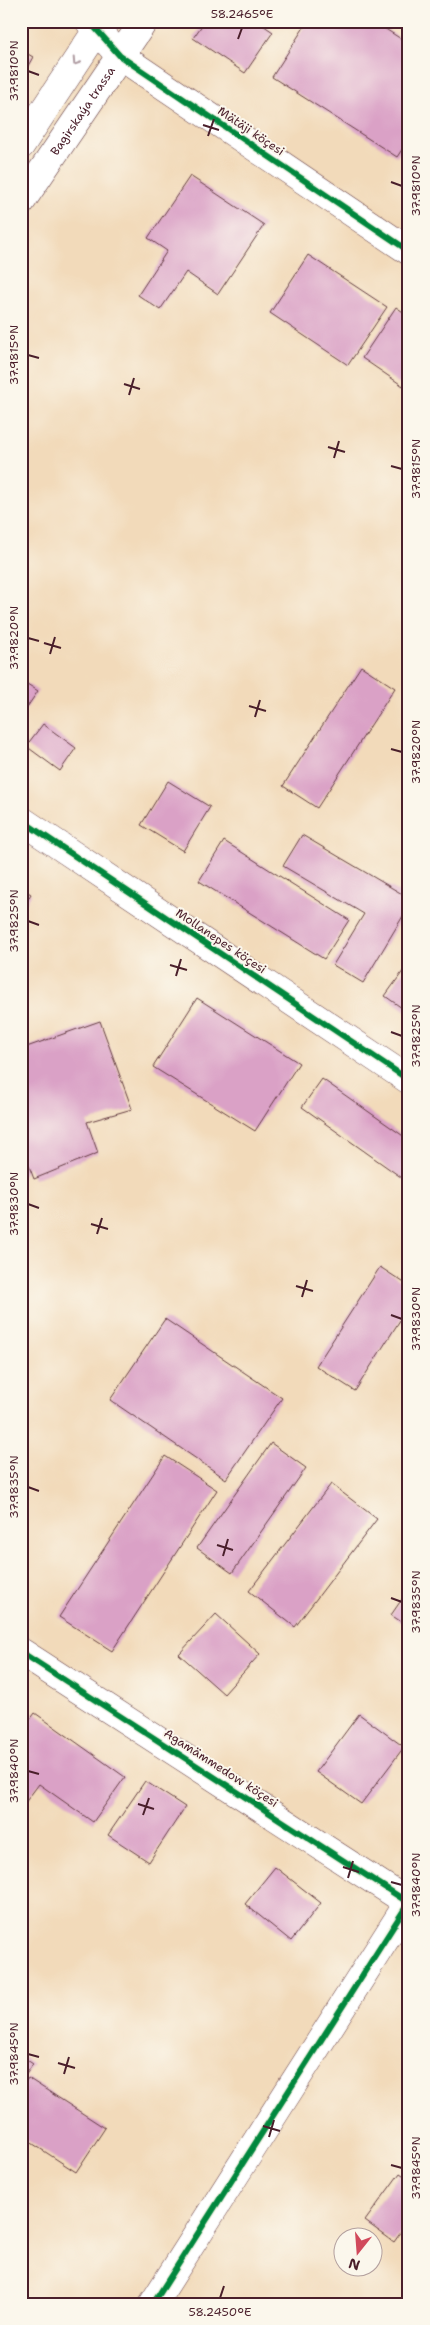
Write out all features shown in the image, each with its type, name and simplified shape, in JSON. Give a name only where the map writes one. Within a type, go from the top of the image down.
[{"type":"street","name":"Bagirskaýa trassa","points":[[21,202],[144,21]]},
{"type":"street","name":"Mätäji köçesi","points":[[96,24],[120,56],[409,250]]},
{"type":"street","points":[[21,145],[96,24]]},
{"type":"street","name":"Mollanepes köçesi","points":[[21,820],[409,1080]]},
{"type":"street","name":"Agamämmedow köçesi","points":[[21,1652],[408,1902]]},
{"type":"street","points":[[153,2304],[408,1902]]},
{"type":"building","points":[[205,21],[257,21],[273,32],[245,73],[193,38]]},
{"type":"building","points":[[308,21],[373,21],[409,44],[409,139],[397,157],[272,77]]},
{"type":"building","points":[[21,50],[33,57],[21,78]]},
{"type":"building","points":[[190,176],[264,225],[218,294],[186,272],[160,310],[138,295],[167,251],[148,238]]},
{"type":"building","points":[[308,255],[387,307],[348,365],[270,313]]},
{"type":"building","points":[[396,307],[409,316],[409,377],[403,386],[362,358]]},
{"type":"building","points":[[361,666],[395,688],[317,808],[283,786]]},
{"type":"building","points":[[21,680],[38,691],[21,716]]},
{"type":"building","points":[[43,724],[76,748],[60,771],[26,746]]},
{"type":"building","points":[[168,781],[210,807],[183,851],[141,825]]},
{"type":"building","points":[[302,835],[409,898],[409,906],[363,983],[333,965],[364,914],[283,866]]},
{"type":"building","points":[[224,841],[349,920],[324,959],[199,881]]},
{"type":"building","points":[[21,888],[31,894],[21,910]]},
{"type":"building","points":[[409,963],[409,1013],[385,996]]},
{"type":"building","points":[[197,998],[299,1063],[255,1131],[153,1067]]},
{"type":"building","points":[[100,1021],[132,1109],[87,1122],[98,1153],[34,1179],[29,1166],[21,1178],[21,1049]]},
{"type":"building","points":[[322,1079],[409,1140],[409,1174],[405,1180],[302,1107]]},
{"type":"building","points":[[380,1267],[409,1286],[409,1306],[355,1391],[316,1366]]},
{"type":"building","points":[[165,1319],[282,1398],[226,1479],[110,1400]]},
{"type":"building","points":[[271,1443],[306,1468],[232,1573],[197,1548]]},
{"type":"building","points":[[165,1456],[217,1490],[112,1651],[59,1617]]},
{"type":"building","points":[[331,1484],[377,1519],[295,1627],[249,1591]]},
{"type":"building","points":[[409,1589],[409,1627],[391,1615]]},
{"type":"building","points":[[216,1614],[260,1654],[224,1694],[179,1654]]},
{"type":"building","points":[[35,1713],[125,1777],[93,1822],[39,1784],[21,1808],[21,1732]]},
{"type":"building","points":[[359,1714],[404,1747],[361,1804],[316,1772]]},
{"type":"building","points":[[145,1781],[185,1807],[149,1862],[108,1835]]},
{"type":"building","points":[[275,1867],[321,1903],[291,1941],[245,1904]]},
{"type":"building","points":[[21,2056],[33,2064],[21,2082]]},
{"type":"building","points":[[28,2078],[105,2128],[76,2172],[21,2136],[21,2088]]},
{"type":"building","points":[[400,2173],[409,2179],[409,2221],[394,2242],[382,2233],[382,2228],[375,2228],[365,2221]]},
{"type":"cycle path","points":[[89,21],[120,56],[409,251]]},
{"type":"cycle path","points":[[21,820],[409,1080]]},
{"type":"cycle path","points":[[21,1652],[409,1903]]},
{"type":"cycle path","points":[[153,2304],[409,1902]]}]
